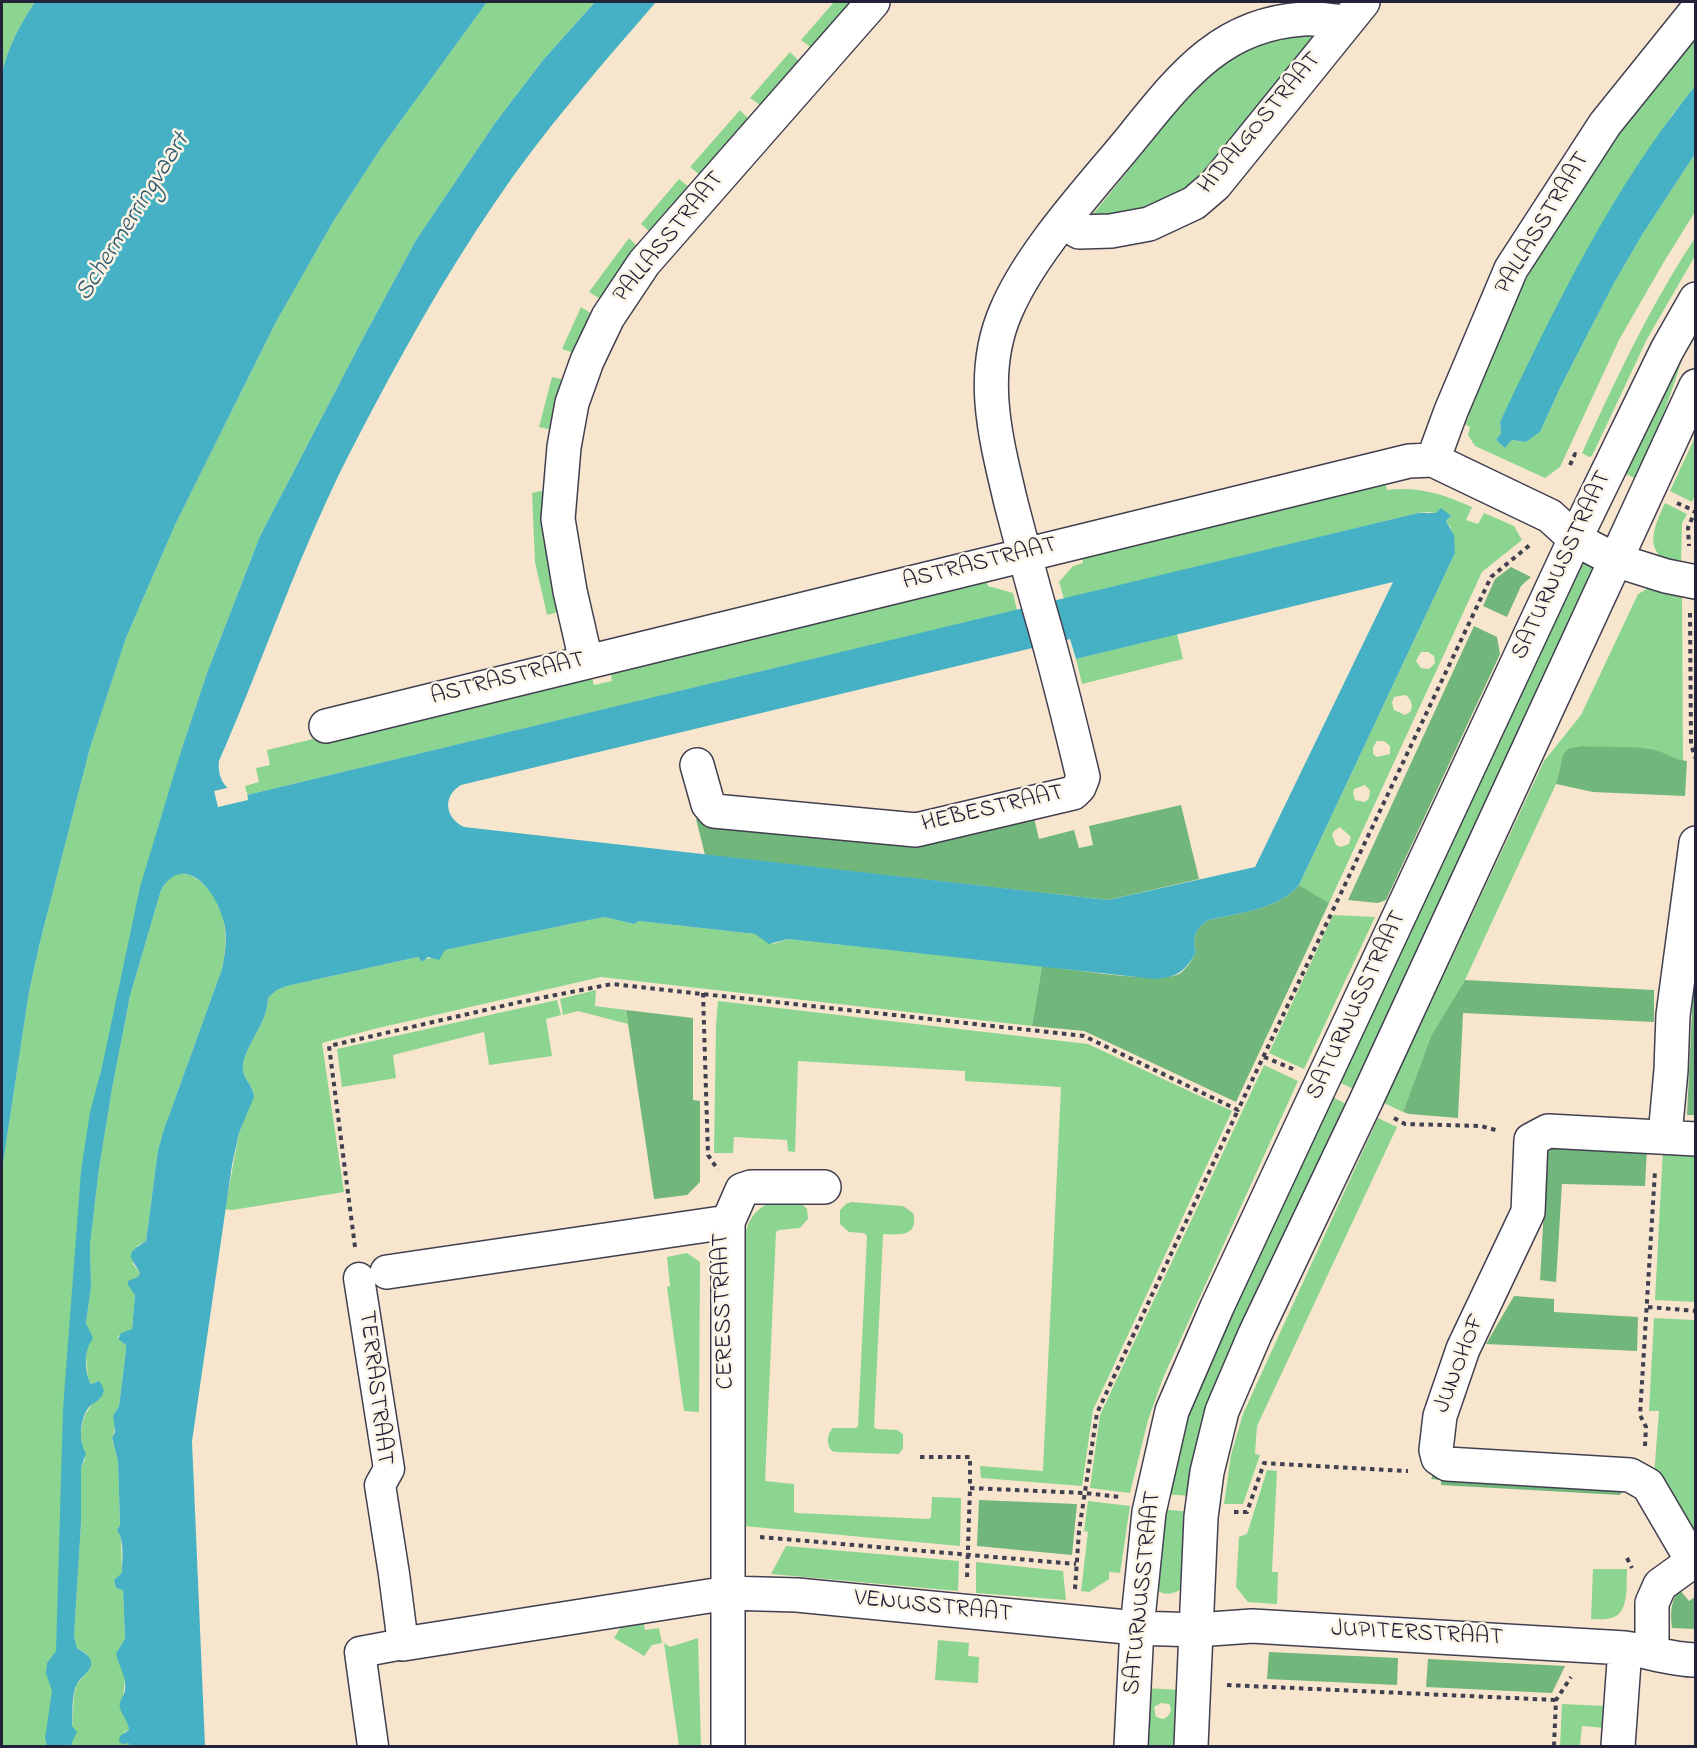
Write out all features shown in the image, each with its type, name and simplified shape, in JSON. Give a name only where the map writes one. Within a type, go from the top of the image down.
[{"type":"street","name":"PALLASSTRAAT","points":[[586,661],[570,591],[558,519],[564,447],[572,403],[587,361],[608,317],[644,263],[873,2]]},
{"type":"street","name":"PALLASSTRAAT","points":[[1433,460],[1451,411],[1511,269],[1605,124],[1695,11]]},
{"type":"street","name":"HIDALGOSTRAAT","points":[[1024,554],[994,431],[991,389],[994,344],[1005,312],[1022,278],[1064,222],[1178,82],[1207,54],[1234,37],[1276,22],[1354,12]]},
{"type":"street","name":"HIDALGOSTRAAT","points":[[1064,222],[1079,232],[1111,231],[1149,224],[1194,203],[1215,185],[1354,12]]},
{"type":"street","name":"SATURNUSSTRAAT","points":[[1131,1746],[1137,1628],[1149,1512],[1172,1412],[1217,1307],[1575,539],[1667,350],[1695,298]]},
{"type":"street","name":"SATURNUSSTRAAT","points":[[1191,1746],[1201,1517],[1207,1472],[1222,1411],[1255,1334],[1360,1113],[1695,386]]},
{"type":"street","name":"ASTRASTRAAT","points":[[326,726],[1409,461],[1433,460]]},
{"type":"street","points":[[1433,460],[1550,516],[1575,539],[1615,560],[1693,582]]},
{"type":"street","name":"HEBESTRAAT","points":[[698,765],[708,804],[714,811],[916,830],[1073,793],[1080,787],[1083,777],[1024,554]]},
{"type":"street","points":[[1672,1137],[1673,1016],[1695,843]]},
{"type":"street","name":"JUNOHOF","points":[[1638,1479],[1630,1475],[1447,1464],[1438,1458],[1436,1450],[1440,1416],[1463,1348],[1528,1212],[1531,1140],[1548,1131],[1672,1137]]},
{"type":"street","points":[[732,1211],[742,1191],[751,1187],[824,1186]]},
{"type":"street","name":"CERESSTRAAT","points":[[373,1275],[732,1211],[728,1746]]},
{"type":"street","name":"TERRASTRAAT","points":[[373,1275],[389,1469],[380,1485],[403,1644]]},
{"type":"street","points":[[1618,1746],[1638,1650],[1652,1603],[1660,1585],[1694,1560],[1648,1485],[1638,1479]]},
{"type":"street","points":[[374,1746],[360,1652],[728,1593]]},
{"type":"street","name":"VENUSSTRAAT","points":[[728,1593],[797,1595],[1137,1628]]},
{"type":"street","name":"JUPITERSTRAAT","points":[[1137,1628],[1197,1630],[1252,1626],[1638,1650],[1684,1660],[1695,1660]]},
{"type":"path","points":[[1072,1622],[1084,1493],[1097,1413],[1491,577],[1532,544],[1550,516]]},
{"type":"path","points":[[1693,582],[1691,745],[1695,759]]},
{"type":"path","points":[[373,1275],[329,1046],[520,1002],[612,984],[1084,1036],[1238,1110]]},
{"type":"path","points":[[703,993],[708,1155],[732,1211]]},
{"type":"path","points":[[1638,1479],[1644,1452],[1646,1426],[1640,1415],[1648,1307],[1672,1137]]},
{"type":"path","points":[[1648,1307],[1695,1311]]},
{"type":"path","points":[[966,1611],[970,1488]]},
{"type":"path","points":[[728,1534],[1076,1564]]},
{"type":"path","points":[[1554,1746],[1556,1700],[1572,1675]]},
{"type":"path","points":[[1194,1684],[1556,1700]]},
{"type":"green space","points":[[2,2],[35,2],[15,36],[2,73]]},
{"type":"green space","points":[[487,2],[595,2],[543,60],[495,123],[416,240],[260,536],[207,673],[181,751],[93,1149],[58,1746],[2,1746],[2,1170],[29,992],[90,748],[126,638],[175,525],[276,322],[333,222],[381,148]]},
{"type":"green space","points":[[834,2],[860,2],[813,49],[801,40]]},
{"type":"green space","points":[[1305,35],[1316,37],[1216,166],[1164,204],[1089,219],[1195,88],[1220,67],[1246,52],[1273,41]]},
{"type":"green space","points":[[1695,37],[1695,86],[1672,115],[1608,213],[1500,422],[1501,433],[1496,440],[1505,448],[1512,440],[1526,442],[1540,432],[1613,285],[1642,235],[1695,154],[1695,212],[1619,340],[1560,467],[1545,478],[1475,446],[1468,435],[1470,427],[1465,424],[1469,416],[1459,412],[1526,279],[1571,202],[1615,138]]},
{"type":"green space","points":[[790,52],[800,62],[763,107],[750,98]]},
{"type":"green space","points":[[740,110],[750,120],[700,175],[690,167]]},
{"type":"green space","points":[[679,179],[689,187],[690,191],[650,232],[641,224]]},
{"type":"green space","points":[[629,238],[640,249],[602,300],[589,292]]},
{"type":"green space","points":[[1695,238],[1695,256],[1647,339],[1592,456],[1589,457],[1582,453],[1621,370],[1648,316]]},
{"type":"green space","points":[[581,307],[592,314],[574,353],[562,349]]},
{"type":"green space","points":[[1695,315],[1695,335],[1684,354],[1641,481],[1619,471]]},
{"type":"green space","points":[[552,377],[566,383],[552,430],[539,427]]},
{"type":"green space","points":[[1695,437],[1695,495],[1692,502],[1670,491]]},
{"type":"green space","points":[[1385,482],[1387,490],[1420,490],[1461,502],[1472,507],[1466,520],[1478,524],[1484,513],[1514,526],[1522,540],[1482,572],[1329,903],[1299,885],[1455,553],[1451,528],[1446,521],[1451,516],[1429,512],[1418,513],[1064,599],[1059,582],[1073,566],[1083,563],[1082,554]],"holes":[[[1421,652],[1428,652],[1434,656],[1435,663],[1429,669],[1421,668],[1416,661]],[[1407,696],[1412,705],[1410,712],[1405,715],[1394,710],[1392,703],[1394,697]],[[1377,741],[1384,741],[1390,746],[1390,754],[1377,757],[1373,754],[1373,747]],[[1365,785],[1370,790],[1369,798],[1365,802],[1355,800],[1354,789]],[[1340,827],[1351,837],[1349,844],[1341,847],[1336,845],[1332,835]]]},
{"type":"green space","points":[[544,492],[566,610],[547,615],[535,562],[532,493]]},
{"type":"green space","points":[[1665,503],[1687,514],[1682,523],[1681,566],[1669,562],[1655,549],[1654,533]]},
{"type":"green space","points":[[1586,564],[1594,569],[1356,1090],[1336,1081],[1580,565]]},
{"type":"green space","points":[[1511,567],[1531,577],[1521,586],[1507,617],[1483,606],[1495,579]]},
{"type":"green space","points":[[986,579],[988,586],[1013,593],[1017,610],[247,795],[245,786],[259,782],[256,768],[270,765],[267,750],[591,673],[594,685],[612,681],[610,668]]},
{"type":"green space","points":[[1647,589],[1682,594],[1683,761],[1657,751],[1627,747],[1582,746],[1563,755],[1556,784],[1465,980],[1431,1036],[1403,1112],[1384,1103],[1544,761],[1581,715],[1638,594]]},
{"type":"green space","points":[[1474,626],[1497,637],[1500,654],[1386,900],[1378,903],[1348,900]]},
{"type":"green space","points":[[1177,634],[1183,659],[1082,684],[1076,659]]},
{"type":"green space","points":[[1582,746],[1646,748],[1687,761],[1685,796],[1593,792],[1556,784],[1563,755],[1568,749]]},
{"type":"green space","points":[[1181,805],[1199,879],[1108,900],[705,855],[696,819],[913,843],[1033,814],[1039,839],[1074,830],[1079,848],[1093,845],[1089,826]]},
{"type":"green space","points":[[178,874],[194,877],[211,892],[222,912],[225,946],[222,969],[158,1150],[146,1241],[137,1246],[133,1264],[140,1273],[133,1290],[135,1295],[132,1329],[118,1336],[118,1339],[126,1345],[126,1350],[119,1406],[113,1416],[115,1427],[112,1440],[118,1460],[120,1525],[118,1528],[121,1540],[122,1574],[114,1580],[116,1588],[123,1589],[125,1640],[118,1649],[125,1678],[122,1712],[128,1722],[129,1730],[124,1732],[126,1743],[129,1742],[129,1746],[71,1746],[74,1694],[77,1684],[90,1669],[87,1654],[77,1648],[74,1636],[81,1524],[81,1468],[85,1459],[81,1442],[82,1425],[88,1410],[101,1398],[99,1381],[91,1384],[88,1379],[86,1357],[88,1331],[86,1323],[91,1287],[90,1245],[99,1169],[130,996],[161,890],[170,877]]},
{"type":"green space","points":[[1299,885],[1329,903],[1236,1102],[1084,1031],[1032,1026],[1042,966],[1134,977],[1168,977],[1179,974],[1187,967],[1196,952],[1194,942],[1196,934],[1204,923],[1270,905],[1281,900]]},
{"type":"green space","points":[[1333,915],[1375,917],[1304,1069],[1269,1053]]},
{"type":"green space","points":[[604,917],[634,924],[639,921],[755,934],[773,944],[788,939],[1042,966],[1032,1026],[601,977],[322,1043],[344,1192],[232,1210],[225,1209],[239,1133],[254,1096],[244,1074],[243,1065],[265,1016],[268,998],[277,990],[418,957],[422,962],[445,950]]},
{"type":"green space","points":[[1465,980],[1654,990],[1654,1022],[1463,1013],[1458,1118],[1403,1112],[1431,1036]]},
{"type":"green space","points":[[596,990],[595,1006],[626,1010],[628,1024],[578,1011],[563,1015],[560,999]]},
{"type":"green space","points":[[1693,992],[1696,992],[1694,1115],[1687,1115]]},
{"type":"green space","points":[[557,1000],[561,1015],[546,1019],[552,1056],[489,1065],[484,1032],[393,1055],[396,1078],[342,1087],[337,1049]]},
{"type":"green space","points":[[718,1001],[1088,1044],[1232,1111],[1093,1410],[1082,1486],[981,1478],[980,1466],[1043,1471],[1061,1087],[965,1081],[965,1071],[798,1061],[795,1152],[788,1151],[787,1140],[734,1137],[733,1153],[714,1153]]},
{"type":"green space","points":[[626,1010],[693,1018],[693,1100],[700,1101],[700,1182],[687,1195],[654,1199]]},
{"type":"green space","points":[[1264,1065],[1298,1081],[1163,1378],[1148,1420],[1130,1493],[1090,1488],[1100,1415]]},
{"type":"green space","points":[[1329,1095],[1348,1105],[1192,1496],[1163,1494],[1181,1425]]},
{"type":"green space","points":[[1378,1118],[1397,1127],[1257,1426],[1255,1454],[1260,1455],[1243,1504],[1224,1504],[1231,1455],[1243,1414]]},
{"type":"green space","points":[[1558,1144],[1647,1148],[1645,1186],[1562,1184],[1556,1282],[1540,1280],[1547,1153]]},
{"type":"green space","points":[[1663,1149],[1695,1151],[1695,1302],[1655,1300]]},
{"type":"green space","points":[[851,1202],[903,1206],[913,1213],[914,1221],[911,1230],[902,1234],[883,1235],[874,1427],[897,1430],[903,1434],[903,1448],[899,1454],[836,1452],[830,1449],[828,1443],[829,1433],[833,1428],[856,1428],[858,1426],[867,1236],[864,1233],[849,1232],[840,1224],[840,1210]]},
{"type":"green space","points":[[769,1203],[801,1203],[807,1209],[808,1219],[800,1228],[776,1232],[765,1481],[794,1484],[794,1511],[796,1513],[929,1519],[932,1497],[961,1498],[960,1546],[744,1526],[745,1235],[753,1216]]},
{"type":"green space","points":[[687,1253],[700,1262],[699,1412],[684,1411],[667,1287],[670,1286],[667,1257]]},
{"type":"green space","points":[[1514,1296],[1554,1299],[1554,1312],[1638,1317],[1637,1351],[1486,1344]]},
{"type":"green space","points":[[1654,1318],[1695,1320],[1695,1535],[1654,1476],[1659,1411],[1649,1411]]},
{"type":"green space","points":[[1267,1470],[1277,1471],[1272,1572],[1278,1572],[1277,1604],[1248,1602],[1236,1587],[1239,1537],[1247,1534]]},
{"type":"green space","points":[[1435,1470],[1624,1488],[1620,1495],[1441,1485],[1441,1480],[1431,1479]]},
{"type":"green space","points":[[979,1500],[1077,1504],[1072,1555],[977,1546]]},
{"type":"green space","points":[[1088,1501],[1130,1506],[1120,1573],[1109,1572],[1109,1579],[1089,1592],[1081,1591],[1088,1532],[1084,1531]]},
{"type":"green space","points":[[1160,1509],[1191,1512],[1184,1587],[1170,1594],[1156,1589]]},
{"type":"green space","points":[[786,1546],[959,1561],[958,1591],[771,1574]]},
{"type":"green space","points":[[976,1562],[1063,1571],[1066,1600],[976,1593]]},
{"type":"green space","points":[[1593,1569],[1627,1569],[1626,1597],[1617,1616],[1591,1619]]},
{"type":"green space","points":[[1679,1589],[1689,1601],[1695,1597],[1695,1629],[1672,1628],[1672,1607]]},
{"type":"green space","points":[[643,1619],[645,1630],[659,1628],[662,1643],[652,1645],[644,1656],[614,1638],[624,1622]]},
{"type":"green space","points":[[698,1638],[701,1746],[679,1746],[664,1643],[670,1647]]},
{"type":"green space","points":[[938,1640],[969,1643],[968,1656],[979,1657],[978,1683],[935,1680]]},
{"type":"green space","points":[[1269,1652],[1398,1658],[1397,1685],[1267,1679]]},
{"type":"green space","points":[[1428,1659],[1565,1666],[1552,1693],[1426,1687]]},
{"type":"green space","points":[[1144,1688],[1183,1690],[1181,1746],[1141,1746]],"holes":[[[1161,1703],[1169,1704],[1170,1713],[1163,1719],[1156,1717],[1154,1707]]]},
{"type":"green space","points":[[1562,1704],[1606,1706],[1605,1728],[1582,1726],[1580,1746],[1560,1746]]},
{"type":"water","name":"Schermerringvaart","points":[[35,2],[487,2],[381,148],[333,222],[276,322],[175,525],[126,638],[90,748],[40,942],[29,992],[2,1170],[2,73],[15,36]]},
{"type":"water","points":[[595,2],[656,2],[572,100],[512,177],[475,232],[405,349],[337,478],[219,761],[222,780],[234,792],[247,795],[1418,513],[1436,513],[1441,508],[1451,516],[1446,521],[1454,535],[1455,553],[1299,885],[1281,900],[1270,905],[1204,923],[1196,934],[1194,942],[1196,952],[1184,969],[1175,975],[1155,979],[788,939],[769,944],[755,934],[639,921],[634,924],[604,917],[445,950],[439,960],[428,957],[422,962],[418,957],[287,986],[277,990],[268,998],[265,1016],[243,1065],[244,1074],[254,1097],[239,1133],[232,1165],[192,1441],[205,1746],[129,1746],[129,1743],[119,1742],[120,1736],[129,1730],[120,1708],[125,1685],[116,1653],[125,1639],[123,1590],[116,1588],[114,1580],[122,1573],[122,1551],[120,1534],[117,1530],[120,1525],[118,1461],[112,1438],[115,1432],[113,1416],[119,1406],[126,1350],[126,1345],[118,1339],[121,1333],[132,1329],[135,1295],[128,1281],[138,1277],[140,1273],[131,1255],[134,1249],[146,1241],[158,1150],[222,969],[226,944],[223,919],[214,897],[206,887],[198,879],[189,875],[179,874],[170,879],[161,890],[130,996],[99,1169],[90,1245],[91,1287],[86,1323],[93,1338],[86,1356],[86,1366],[91,1384],[99,1381],[104,1390],[101,1398],[86,1412],[81,1430],[83,1448],[86,1453],[81,1468],[81,1524],[74,1636],[77,1648],[87,1655],[91,1664],[77,1684],[74,1694],[72,1726],[77,1732],[71,1746],[47,1746],[45,1738],[52,1691],[46,1673],[47,1663],[56,1651],[63,1409],[81,1171],[90,1112],[102,1067],[140,887],[207,673],[260,536],[416,240],[495,123],[543,60]],"holes":[[[1393,582],[1255,867],[1108,900],[464,827],[453,818],[448,807],[451,795],[461,785],[1070,639],[1076,659]]]},
{"type":"water","points":[[1695,86],[1695,154],[1642,235],[1613,285],[1540,432],[1526,442],[1512,440],[1505,448],[1496,440],[1501,433],[1500,422],[1565,291],[1612,206],[1638,165]]},
{"type":"pier","points":[[227,783],[233,789],[247,792],[248,800],[218,807],[214,791],[227,788]]}]
